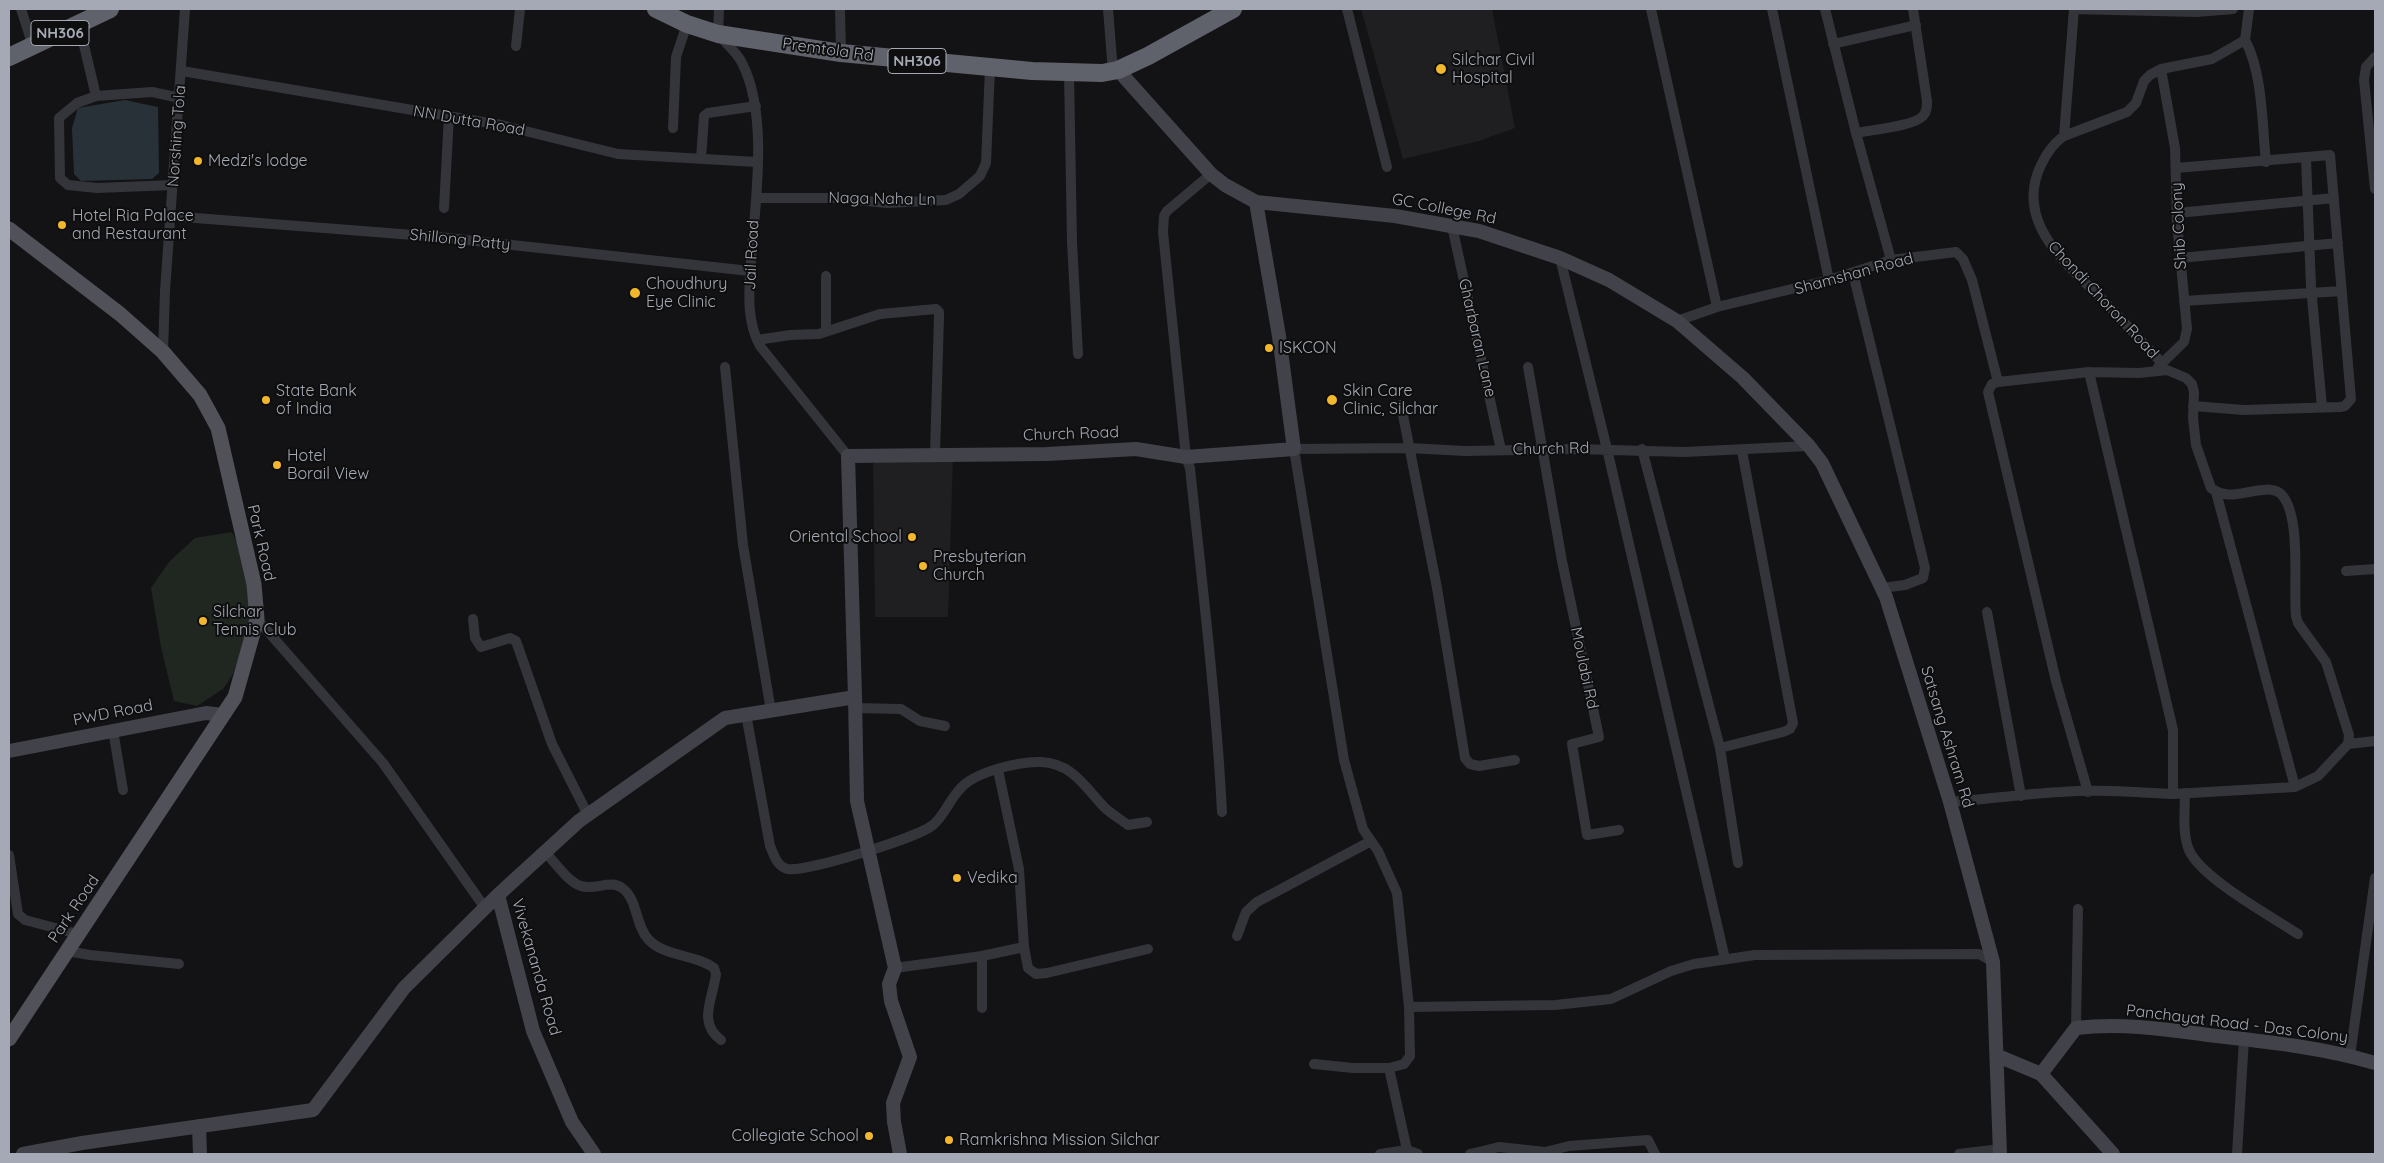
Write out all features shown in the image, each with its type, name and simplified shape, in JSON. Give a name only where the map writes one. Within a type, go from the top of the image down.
[{"type":"highway","name":"NH306","points":[[9,57],[110,9]]},
{"type":"highway","name":"NH306","points":[[656,9],[687,24],[718,34]]},
{"type":"highway","name":"NH306","points":[[1115,71],[1184,37],[1234,9]]},
{"type":"highway","name":"Premtola Rd","points":[[718,34],[841,53],[990,68],[1069,73],[1115,71]]},
{"type":"main road","name":"GC College Rd","points":[[1115,71],[1210,174],[1225,185],[1256,202],[1395,216],[1479,231],[1560,258],[1609,280],[1676,321],[1743,378],[1809,446]]},
{"type":"main road","points":[[1256,202],[1279,336],[1294,449]]},
{"type":"main road","name":"Park Road","points":[[9,229],[120,314],[163,352],[200,395],[218,428],[254,584],[257,619],[235,697],[9,1039]]},
{"type":"main road","name":"Satsang Ashram Rd","points":[[1809,446],[1822,463],[1881,588],[1950,802],[1993,962],[1998,1056]]},
{"type":"main road","name":"Church Road","points":[[848,456],[1047,454],[1136,449],[1186,457],[1294,449]]},
{"type":"main road","points":[[848,456],[856,703],[857,801],[895,968],[889,984],[891,1001],[910,1057],[893,1103],[894,1122],[900,1154]]},
{"type":"main road","points":[[23,1154],[313,1110],[404,988],[498,895],[588,815],[725,718],[771,710],[856,703]]},
{"type":"main road","name":"PWD Road","points":[[9,751],[206,712],[223,715]]},
{"type":"main road","name":"Vivekananda Road","points":[[498,895],[533,1030],[572,1122],[594,1154]]},
{"type":"main road","name":"Panchayat Road - Das Colony","points":[[2076,1028],[2123,1026],[2244,1039],[2350,1056],[2375,1063]]},
{"type":"main road","points":[[2041,1074],[2076,1028]]},
{"type":"main road","points":[[2000,1152],[1998,1056],[2041,1074],[2113,1154]]},
{"type":"main road","points":[[199,1126],[200,1154]]},
{"type":"street","points":[[21,9],[34,46]]},
{"type":"street","name":"Norshing Tola","points":[[163,352],[170,216],[185,9]]},
{"type":"street","points":[[516,46],[520,9]]},
{"type":"street","points":[[718,34],[719,9]]},
{"type":"street","points":[[840,9],[841,53]]},
{"type":"street","points":[[1108,9],[1115,71]]},
{"type":"street","points":[[1347,9],[1387,167]]},
{"type":"street","points":[[1651,9],[1717,307]]},
{"type":"street","points":[[1772,9],[1829,280]]},
{"type":"street","points":[[1825,9],[1856,133],[1891,260]]},
{"type":"street","points":[[1856,133],[1914,122],[1924,116],[1927,101],[1913,9]]},
{"type":"street","points":[[2064,136],[2074,9],[2196,12],[2234,9]]},
{"type":"street","points":[[2249,9],[2245,40],[2256,72],[2266,162]]},
{"type":"street","points":[[79,24],[96,96]]},
{"type":"street","points":[[673,128],[676,57],[687,24]]},
{"type":"street","points":[[1833,44],[1916,25]]},
{"type":"street","name":"Jail Road","points":[[718,34],[741,60],[751,83],[756,106],[756,198],[750,271],[750,319],[757,340],[848,456]]},
{"type":"street","name":"Chondi Choron Road","points":[[2162,363],[2046,238],[2038,223],[2032,202],[2034,182],[2050,148],[2064,136],[2127,112],[2136,103],[2144,81],[2150,75],[2212,59],[2245,40]]},
{"type":"street","points":[[2375,57],[2366,67],[2364,80],[2375,189]]},
{"type":"street","name":"Naga Naha Ln","points":[[756,198],[837,198],[886,203],[916,203],[954,198],[980,176],[986,163],[990,68]]},
{"type":"street","name":"NN Dutta Road","points":[[182,71],[517,128],[618,154],[756,162]]},
{"type":"street","points":[[1069,73],[1072,242],[1078,354]]},
{"type":"street","name":"Shib Colony","points":[[2162,73],[2167,96],[2176,168],[2180,258],[2187,329],[2184,342],[2162,363]]},
{"type":"street","points":[[173,185],[97,188],[68,185],[60,178],[59,118],[77,103],[96,96],[152,92],[180,98]]},
{"type":"street","points":[[701,159],[704,116],[708,113],[756,106]]},
{"type":"street","points":[[444,208],[449,116]]},
{"type":"street","points":[[2176,168],[2266,162],[2330,155],[2334,198],[2350,402],[2340,407],[2221,409],[2198,407]]},
{"type":"street","points":[[2306,158],[2308,246],[2322,407]]},
{"type":"street","points":[[1210,174],[1167,211],[1163,222],[1186,457],[1190,468],[1218,739],[1222,812]]},
{"type":"street","points":[[2177,213],[2334,198]]},
{"type":"street","name":"Shillong Patty","points":[[170,216],[439,237],[750,271]]},
{"type":"street","name":"Gharbaran Lane","points":[[1452,226],[1501,450]]},
{"type":"street","points":[[2180,258],[2338,243]]},
{"type":"street","name":"Shamshan Road","points":[[1676,321],[1717,307],[1854,273],[1891,260],[1956,252],[1960,254],[1972,280],[1998,382]]},
{"type":"street","points":[[1560,258],[1607,449],[1725,959]]},
{"type":"street","points":[[1854,273],[1925,568],[1923,578],[1916,582],[1881,588]]},
{"type":"street","points":[[826,276],[826,332]]},
{"type":"street","points":[[2184,301],[2342,291]]},
{"type":"street","points":[[757,340],[826,332],[880,314],[936,309],[939,312],[935,454]]},
{"type":"street","points":[[2088,792],[2056,681],[1988,399],[1989,387],[1998,382],[2088,372],[2139,373],[2162,363],[2192,384],[2198,407],[2196,445],[2207,482],[2216,492],[2295,787]]},
{"type":"street","points":[[726,367],[743,545],[771,710]]},
{"type":"street","points":[[1528,367],[1542,449]]},
{"type":"street","points":[[2088,372],[2173,730],[2173,794]]},
{"type":"street","points":[[1401,405],[1437,588],[1465,758],[1470,764],[1479,766],[1515,760]]},
{"type":"street","name":"Church Rd","points":[[1294,449],[1409,448],[1465,451],[1642,449],[1684,452],[1742,451],[1809,446]]},
{"type":"street","points":[[1294,449],[1344,760],[1363,829],[1378,851],[1397,893],[1409,1007],[1410,1056],[1404,1064],[1389,1068],[1353,1068],[1314,1064]]},
{"type":"street","name":"Moulabi Rd","points":[[1542,449],[1599,737],[1572,744],[1587,834],[1619,830]]},
{"type":"street","points":[[1642,449],[1720,748],[1738,863]]},
{"type":"street","points":[[1720,748],[1782,732],[1790,729],[1793,723],[1742,451]]},
{"type":"street","points":[[2216,492],[2227,495],[2274,490],[2280,493],[2286,501],[2295,541],[2296,616],[2298,623],[2326,662],[2348,727],[2348,744]]},
{"type":"street","points":[[2346,571],[2375,569]]},
{"type":"street","points":[[1987,612],[2021,796]]},
{"type":"street","points":[[257,619],[383,763],[485,908]]},
{"type":"street","points":[[472,619],[475,638],[480,647],[510,638],[516,641],[552,744],[588,815]]},
{"type":"street","points":[[856,703],[900,709],[920,721],[945,726]]},
{"type":"street","points":[[746,714],[770,846],[780,865],[787,869],[811,868],[907,837],[932,825],[961,787],[981,775],[1015,764],[1042,762],[1070,770],[1087,785],[1104,807],[1128,824],[1146,822]]},
{"type":"street","points":[[113,730],[123,790]]},
{"type":"street","points":[[1950,802],[2062,792],[2127,791],[2173,794],[2295,787],[2318,776],[2348,744],[2375,741]]},
{"type":"street","points":[[998,770],[1019,870],[1024,947],[1028,968],[1036,974],[1047,973],[1148,949]]},
{"type":"street","points":[[2185,793],[2186,842],[2198,864],[2213,877],[2298,934]]},
{"type":"street","points":[[1237,936],[1246,912],[1257,902],[1371,841]]},
{"type":"street","points":[[545,852],[574,882],[581,886],[590,887],[613,884],[621,887],[628,893],[647,938],[656,946],[714,968],[716,974],[708,1010],[709,1025],[712,1033],[721,1040]]},
{"type":"street","points":[[9,856],[18,914],[25,920],[78,934]]},
{"type":"street","points":[[2350,1056],[2375,878]]},
{"type":"street","points":[[2076,1028],[2078,909]]},
{"type":"street","points":[[895,968],[982,956],[1024,947]]},
{"type":"street","points":[[67,951],[179,964]]},
{"type":"street","points":[[1409,1007],[1555,1005],[1611,1000],[1671,971],[1694,964],[1755,955],[1827,953],[1979,954],[1993,962]]},
{"type":"street","points":[[982,956],[982,1008]]},
{"type":"street","points":[[2237,1154],[2244,1039]]},
{"type":"street","points":[[1389,1068],[1407,1150]]},
{"type":"street","points":[[1470,1154],[1499,1146],[1544,1152],[1577,1150],[1648,1140],[1655,1154]]},
{"type":"street","points":[[1380,1154],[1407,1150],[1418,1154]]},
{"type":"street","points":[[1959,1154],[2000,1152]]},
{"type":"shaded area","name":"Silchar Civil Hospital","points":[[1361,9],[1492,9],[1515,128],[1479,141],[1403,159]]},
{"type":"shaded area","points":[[125,100],[158,107],[159,173],[152,179],[81,181],[74,174],[72,128],[78,108]]},
{"type":"shaded area","name":"Oriental School","points":[[873,451],[953,457],[948,617],[875,617]]},
{"type":"shaded area","name":"Silchar Tennis Club","points":[[232,532],[242,552],[253,603],[247,638],[233,674],[223,689],[197,706],[174,701],[161,647],[151,588],[169,562],[195,538]]},
{"type":"place","name":"Silchar Civil Hospital","points":[[1441,69]]},
{"type":"place","name":"Medzi's lodge","points":[[198,161]]},
{"type":"place","name":"Hotel Ria Palace and Restaurant","points":[[62,225]]},
{"type":"place","name":"Choudhury Eye Clinic","points":[[635,293]]},
{"type":"place","name":"ISKCON","points":[[1269,348]]},
{"type":"place","name":"State Bank of India","points":[[266,400]]},
{"type":"place","name":"Skin Care Clinic, Silchar","points":[[1332,400]]},
{"type":"place","name":"Hotel Borail View","points":[[277,465]]},
{"type":"place","name":"Oriental School","points":[[912,537]]},
{"type":"place","name":"Presbyterian Church","points":[[923,566]]},
{"type":"place","name":"Silchar Tennis Club","points":[[203,621]]},
{"type":"place","name":"Vedika","points":[[957,878]]},
{"type":"place","name":"Collegiate School","points":[[869,1136]]},
{"type":"place","name":"Ramkrishna Mission Silchar","points":[[949,1140]]}]
